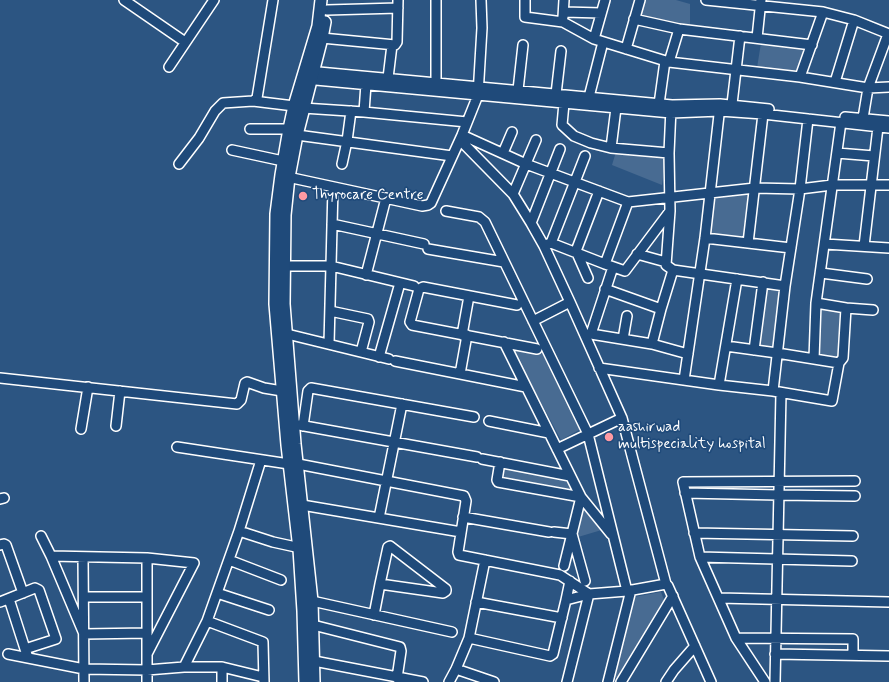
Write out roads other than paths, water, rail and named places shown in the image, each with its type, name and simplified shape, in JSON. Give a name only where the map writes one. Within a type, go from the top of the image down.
[{"type":"main road","points":[[308,75],[318,26],[321,0]]},
{"type":"main road","points":[[314,682],[312,601],[303,548],[293,464],[282,392],[275,304],[276,214],[298,107],[322,38],[327,5]]},
{"type":"main road","points":[[293,132],[283,161],[285,176],[284,304],[298,425],[293,464],[302,505],[305,682]]},
{"type":"street","points":[[124,0],[186,42]]},
{"type":"street","points":[[169,67],[214,0]]},
{"type":"street","points":[[253,101],[258,98],[273,0]]},
{"type":"street","points":[[436,0],[436,83]]},
{"type":"street","points":[[285,176],[422,206],[431,203],[461,137],[478,91],[482,28],[481,0]]},
{"type":"street","points":[[525,0],[525,21],[563,22],[594,39],[667,62],[800,77],[868,88],[889,88]]},
{"type":"street","points":[[563,22],[564,0]]},
{"type":"street","points":[[594,39],[605,0]]},
{"type":"street","points":[[626,49],[640,0]]},
{"type":"street","points":[[706,0],[760,3],[823,12],[888,31],[868,88],[863,118]]},
{"type":"street","points":[[757,38],[760,3]]},
{"type":"street","points":[[322,38],[395,45],[397,42],[398,4],[327,5]]},
{"type":"street","points":[[564,12],[602,13]]},
{"type":"street","points":[[800,77],[823,12]]},
{"type":"street","points":[[634,19],[679,29],[812,44]]},
{"type":"street","points":[[835,82],[854,20]]},
{"type":"street","points":[[659,104],[667,62],[679,29]]},
{"type":"street","points":[[732,104],[740,36]]},
{"type":"street","points":[[589,97],[604,42]]},
{"type":"street","points":[[388,78],[392,44]]},
{"type":"street","points":[[518,90],[523,45]]},
{"type":"street","points":[[556,94],[561,51]]},
{"type":"street","points":[[308,75],[388,78],[436,83],[478,91],[564,103],[616,108],[720,108],[889,128]]},
{"type":"street","points":[[308,75],[366,84],[478,91],[518,90],[659,104],[671,109]]},
{"type":"street","points":[[364,112],[366,84]]},
{"type":"street","points":[[179,164],[199,138],[222,103],[253,101],[298,107],[467,122]]},
{"type":"street","points":[[564,103],[562,125],[574,136],[591,143],[611,148],[669,153]]},
{"type":"street","points":[[720,108],[732,104],[889,121]]},
{"type":"street","points":[[611,148],[616,108]]},
{"type":"street","points":[[684,380],[701,274],[720,108]]},
{"type":"street","points":[[671,109],[669,153],[670,211],[666,265],[673,270],[784,286]]},
{"type":"street","points":[[342,164],[351,111]]},
{"type":"street","points":[[748,243],[763,114]]},
{"type":"street","points":[[775,682],[780,481],[777,353],[784,286],[800,189],[808,119]]},
{"type":"street","points":[[814,359],[816,303],[841,122]]},
{"type":"street","points":[[864,246],[878,127]]},
{"type":"street","points":[[250,129],[293,132],[452,156]]},
{"type":"street","points":[[503,153],[512,132]]},
{"type":"street","points":[[461,137],[503,153],[526,164],[628,202],[755,188],[800,189],[832,185],[889,185]]},
{"type":"street","points":[[461,137],[513,194],[531,223],[547,244],[570,302],[589,335],[599,368],[622,418],[666,584],[711,682]]},
{"type":"street","points":[[513,194],[536,140]]},
{"type":"street","points":[[531,223],[560,149]]},
{"type":"street","points":[[232,150],[283,161]]},
{"type":"street","points":[[837,153],[874,156]]},
{"type":"street","points":[[547,244],[585,156]]},
{"type":"street","points":[[329,344],[333,186]]},
{"type":"street","points":[[588,278],[576,252],[598,191]]},
{"type":"street","points":[[366,275],[386,198]]},
{"type":"street","points":[[589,335],[605,290],[609,265],[628,202]]},
{"type":"street","points":[[446,211],[482,219],[485,222],[588,434],[612,536],[629,590],[608,682]]},
{"type":"street","points":[[547,244],[576,252],[625,271],[670,211]]},
{"type":"street","points":[[332,224],[426,247],[504,262]]},
{"type":"street","points":[[705,238],[791,248]]},
{"type":"street","points":[[825,244],[889,248]]},
{"type":"street","points":[[637,254],[666,262]]},
{"type":"street","points":[[284,266],[331,266],[414,286]]},
{"type":"street","points":[[652,344],[673,270]]},
{"type":"street","points":[[821,273],[867,279]]},
{"type":"street","points":[[720,386],[737,279]]},
{"type":"street","points":[[754,350],[763,282]]},
{"type":"street","points":[[379,357],[400,283]]},
{"type":"street","points":[[517,305],[420,288],[410,322],[412,326],[537,349]]},
{"type":"street","points":[[605,290],[661,309]]},
{"type":"street","points":[[460,374],[469,296]]},
{"type":"street","points":[[533,320],[570,302]]},
{"type":"street","points":[[816,303],[846,308],[873,310]]},
{"type":"street","points":[[599,368],[832,401],[839,363],[844,358],[846,308]]},
{"type":"street","points":[[330,311],[368,318],[369,322],[361,352]]},
{"type":"street","points":[[623,339],[627,316]]},
{"type":"street","points":[[287,334],[392,360],[526,387]]},
{"type":"street","points":[[589,335],[652,344],[688,354]]},
{"type":"street","points":[[504,342],[581,497],[612,536]]},
{"type":"street","points":[[726,346],[839,363]]},
{"type":"street","points":[[0,388],[0,378],[237,404],[241,400],[245,384],[247,382],[282,392]]},
{"type":"street","points":[[81,429],[88,387]]},
{"type":"street","points":[[474,417],[310,388],[298,425],[570,476]]},
{"type":"street","points":[[116,426],[120,391]]},
{"type":"street","points":[[379,518],[402,404]]},
{"type":"street","points":[[557,449],[622,418]]},
{"type":"street","points":[[489,421],[549,433]]},
{"type":"street","points":[[177,448],[293,464],[464,496],[466,501],[459,555],[560,575],[589,594]]},
{"type":"street","points":[[184,667],[207,621],[239,531],[261,460]]},
{"type":"street","points":[[500,462],[496,480],[498,482],[581,497]]},
{"type":"street","points":[[765,682],[736,638],[700,557],[683,482],[855,480]]},
{"type":"street","points":[[685,493],[855,496]]},
{"type":"street","points":[[564,566],[581,497]]},
{"type":"street","points":[[302,505],[461,532]]},
{"type":"street","points":[[464,517],[572,534]]},
{"type":"street","points":[[239,531],[273,542],[303,548]]},
{"type":"street","points":[[694,533],[853,536]]},
{"type":"street","points":[[572,534],[585,581]]},
{"type":"street","points":[[41,536],[84,634]]},
{"type":"street","points":[[0,545],[4,544],[6,546],[23,594]]},
{"type":"street","points":[[374,615],[380,584],[388,547],[390,546],[446,590],[443,593],[380,584]]},
{"type":"street","points":[[51,556],[147,558],[194,563],[147,654]]},
{"type":"street","points":[[83,556],[84,682]]},
{"type":"street","points":[[700,557],[852,561]]},
{"type":"street","points":[[147,558],[147,682]]},
{"type":"street","points":[[229,560],[282,580]]},
{"type":"street","points":[[449,682],[456,670],[469,638],[485,560]]},
{"type":"street","points":[[469,638],[550,656],[553,654],[570,581]]},
{"type":"street","points":[[566,600],[589,594],[666,584]]},
{"type":"street","points":[[0,602],[35,588],[39,590],[56,638],[55,640],[26,653]]},
{"type":"street","points":[[217,592],[269,610]]},
{"type":"street","points":[[567,682],[589,594]]},
{"type":"street","points":[[621,682],[672,596]]},
{"type":"street","points":[[84,597],[147,597]]},
{"type":"street","points":[[719,598],[889,602]]},
{"type":"street","points":[[9,599],[26,653]]},
{"type":"street","points":[[312,601],[452,632]]},
{"type":"street","points":[[476,602],[562,618]]},
{"type":"street","points":[[8,654],[26,653],[84,669],[147,670],[184,667],[222,667],[264,680],[263,642],[207,621]]},
{"type":"street","points":[[313,625],[400,647],[401,651],[396,678]]},
{"type":"street","points":[[84,634],[147,633]]},
{"type":"street","points":[[736,638],[853,639],[853,655]]},
{"type":"street","points":[[666,682],[674,670],[695,646]]},
{"type":"street","points":[[776,654],[889,656]]},
{"type":"street","points":[[314,661],[423,682]]},
{"type":"street","points":[[222,667],[222,682]]},
{"type":"street","points":[[456,670],[494,682]]},
{"type":"place","name":"Thyrocare Centre","points":[[303,196]]},
{"type":"place","name":"aashirwad multispeciality hospital","points":[[609,437]]}]
